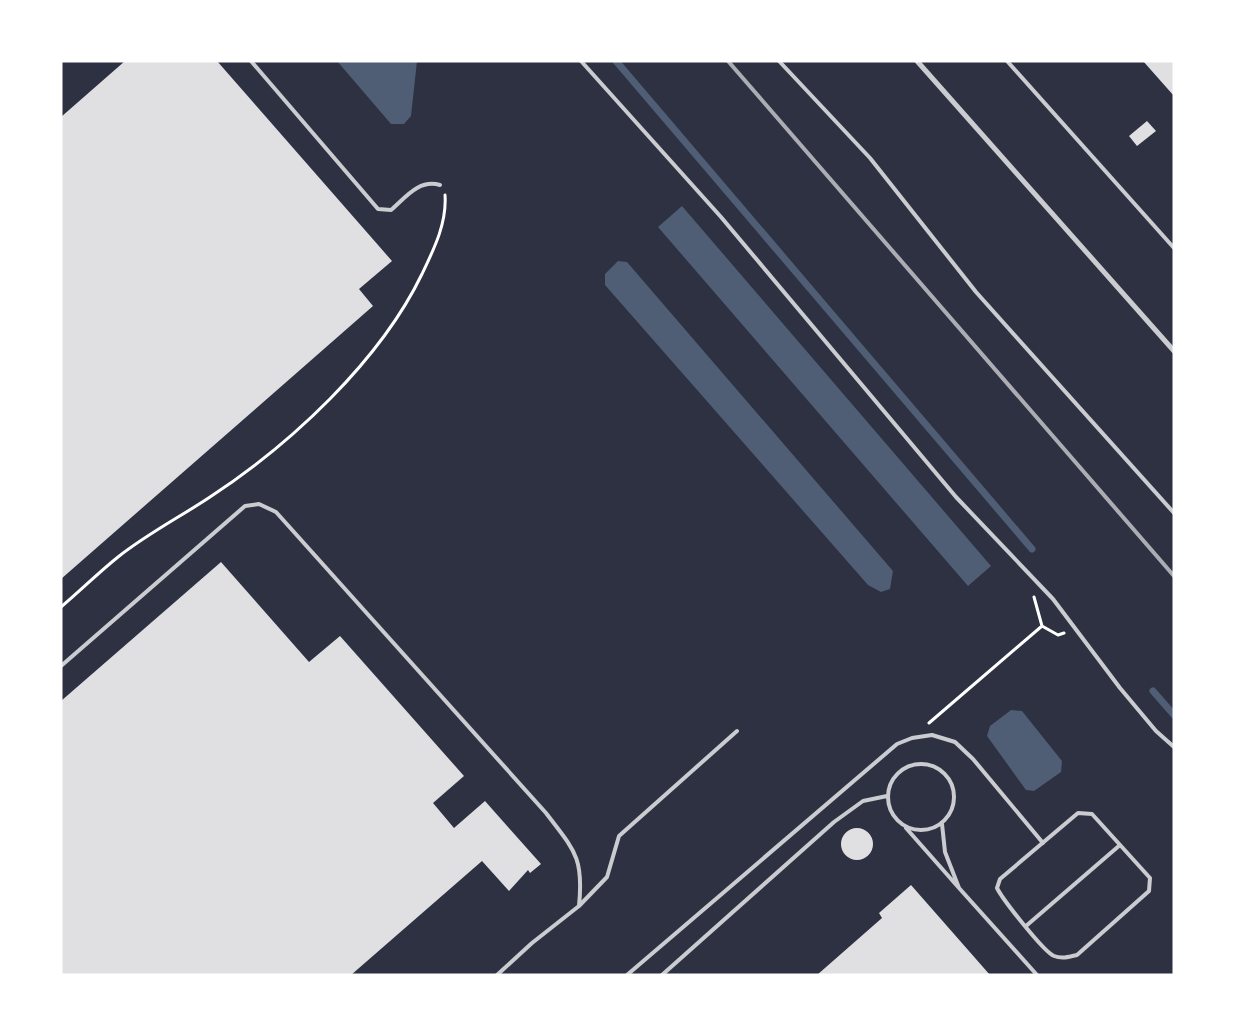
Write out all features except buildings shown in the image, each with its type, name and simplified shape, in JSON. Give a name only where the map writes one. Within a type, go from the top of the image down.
[{"type":"street","points":[[917,61],[1174,351]]},
{"type":"lane","points":[[251,61],[378,210],[391,210],[418,186],[430,182],[440,185]]},
{"type":"lane","points":[[581,61],[721,217],[956,497],[1053,599],[1120,688],[1156,731],[1174,747]]},
{"type":"lane","points":[[779,61],[870,158],[976,292],[1174,513]]},
{"type":"lane","points":[[1007,61],[1174,248]]},
{"type":"lane","points":[[61,666],[245,506],[259,504],[276,512],[546,812],[576,854],[582,880],[580,906]]},
{"type":"lane","points":[[497,975],[532,943],[580,906],[607,877],[620,836],[737,731]]},
{"type":"lane","points":[[627,975],[897,744],[912,738],[932,735],[955,742],[974,759],[1043,843]]},
{"type":"lane","points":[[906,828],[925,832],[942,824],[953,808],[954,789],[944,772],[927,764],[908,766],[893,778],[887,796],[892,815],[906,828],[1037,975]]},
{"type":"lane","points":[[662,975],[834,822],[863,801],[887,796]]},
{"type":"lane","points":[[1078,814],[1092,814],[1120,845],[1150,878],[1149,891],[1077,955],[1065,958],[1052,956],[1003,901],[997,888],[1000,880],[1078,814]]},
{"type":"lane","points":[[942,824],[945,852],[959,888]]},
{"type":"lane","points":[[1026,926],[1120,845]]},
{"type":"path","points":[[61,608],[118,557],[266,458],[306,423],[353,376],[411,298],[432,254],[446,212],[445,194],[440,185]]},
{"type":"path","points":[[912,738],[1042,626],[1058,635],[1077,629]]},
{"type":"water","points":[[337,61],[417,61],[411,116],[404,124],[391,124]]},
{"type":"water","points":[[682,206],[991,566],[968,586],[658,227]]},
{"type":"water","points":[[618,261],[627,262],[893,571],[890,589],[881,592],[868,585],[605,285],[605,274]]},
{"type":"water","points":[[1011,710],[1022,711],[1062,761],[1061,772],[1034,791],[1026,790],[987,736],[990,726]]},
{"type":"waterway","points":[[616,61],[1032,549]]},
{"type":"waterway","points":[[1153,691],[1174,715]]},
{"type":"railway","points":[[728,61],[1174,576]]}]
